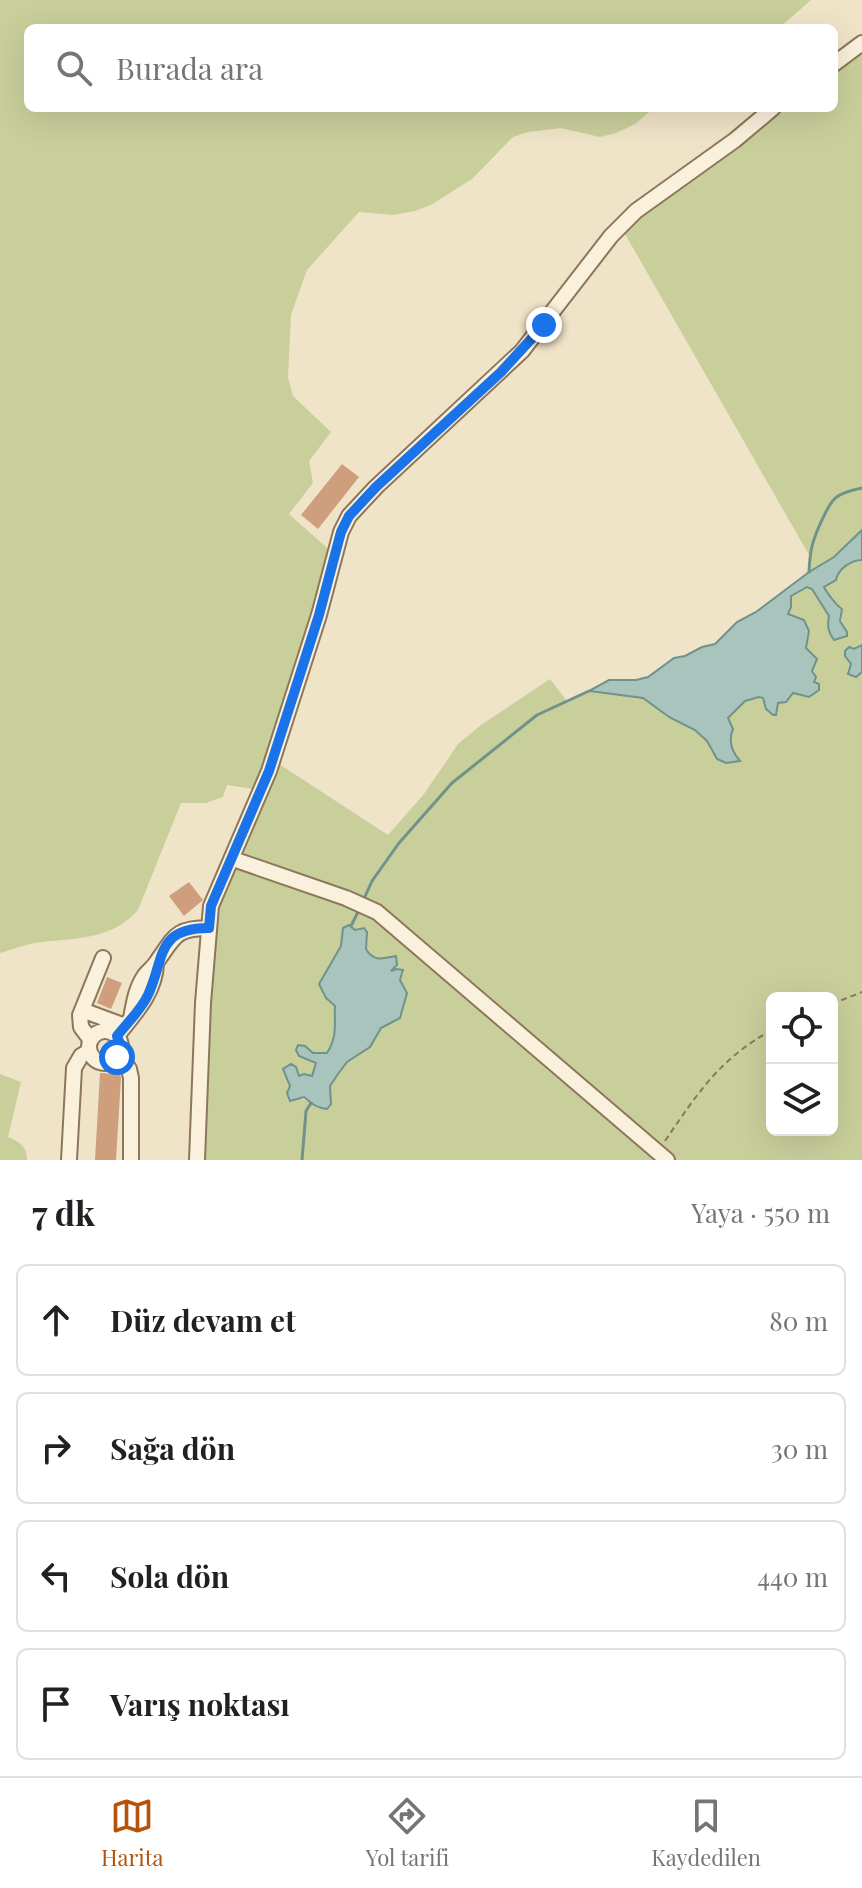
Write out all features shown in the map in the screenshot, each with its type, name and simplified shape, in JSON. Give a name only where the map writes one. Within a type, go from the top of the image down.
[{"type":"street","points":[[838,61],[862,43]]},
{"type":"street","points":[[197,1160],[211,906],[269,771],[319,615],[341,532],[349,516],[522,351],[611,236],[636,211],[725,148],[768,112]]},
{"type":"street","points":[[233,859],[346,898],[377,912],[661,1156]]},
{"type":"street","points":[[103,958],[82,1010],[81,1027],[93,1058],[103,1063],[114,1060],[119,1054],[134,996],[168,943],[188,929],[209,928]]},
{"type":"street","points":[[82,1010],[124,1026]]},
{"type":"street","points":[[69,1160],[73,1072],[78,1059],[103,1031],[124,1026]]},
{"type":"street","points":[[119,1054],[131,1078],[131,1160]]},
{"type":"path","points":[[838,1002],[862,992]]},
{"type":"path","points":[[661,1156],[664,1142],[704,1084],[746,1044],[766,1033]]},
{"type":"green space","points":[[0,0],[811,0],[784,24],[24,24],[24,112],[649,112],[635,124],[600,137],[561,128],[513,137],[472,179],[431,205],[393,215],[359,212],[307,270],[291,315],[288,377],[293,396],[331,432],[309,461],[313,483],[289,514],[335,555],[273,760],[388,835],[424,794],[458,744],[550,679],[567,701],[589,691],[643,698],[669,717],[695,730],[707,741],[712,753],[739,761],[731,744],[728,718],[745,701],[759,697],[776,714],[778,703],[793,693],[809,697],[816,693],[813,664],[806,648],[809,631],[804,620],[788,614],[791,596],[808,587],[812,589],[829,616],[842,626],[842,609],[824,587],[849,564],[862,560],[862,1160],[197,1160],[211,906],[260,790],[227,785],[223,797],[206,803],[181,803],[138,910],[117,927],[81,938],[32,944],[0,953]],"holes":[[[345,926],[350,926],[366,942],[372,956],[397,958],[397,965],[391,972],[404,973],[400,980],[407,993],[400,1017],[381,1028],[370,1047],[347,1063],[330,1086],[323,1109],[299,1097],[292,1101],[287,1077],[296,1067],[299,1076],[312,1076],[316,1068],[314,1060],[299,1056],[305,1046],[313,1053],[328,1053],[333,1041],[335,1006],[324,994],[320,982],[341,946]]]},
{"type":"green space","points":[[862,43],[862,530],[834,557],[809,572],[809,555],[621,227],[768,112],[838,112],[838,61]]},
{"type":"green space","points":[[0,1074],[21,1082],[8,1137],[22,1145],[27,1160],[0,1160]]},
{"type":"water","points":[[862,530],[862,560],[846,566],[836,580],[824,587],[842,609],[840,621],[847,636],[834,640],[828,629],[829,616],[812,589],[807,587],[791,596],[788,614],[804,620],[809,631],[806,648],[817,659],[812,671],[819,690],[809,697],[793,693],[786,702],[778,703],[776,715],[766,709],[763,698],[745,701],[728,718],[733,729],[732,746],[740,761],[726,763],[717,759],[707,741],[695,730],[669,717],[643,698],[589,691],[609,680],[648,677],[674,658],[715,644],[737,622],[834,557]]},
{"type":"water","points":[[862,645],[862,672],[856,677],[848,674],[851,664],[845,651],[849,647],[854,649]]},
{"type":"water","points":[[349,925],[355,930],[364,928],[367,932],[366,949],[372,956],[396,956],[397,965],[391,971],[403,970],[400,980],[407,993],[400,1018],[381,1028],[370,1047],[347,1062],[330,1086],[331,1104],[327,1109],[304,1097],[290,1101],[287,1093],[290,1086],[283,1069],[291,1064],[296,1067],[299,1076],[312,1076],[316,1063],[299,1056],[296,1050],[298,1045],[305,1046],[313,1053],[327,1053],[333,1041],[335,1006],[326,998],[319,984],[341,946],[343,928]]},
{"type":"building","points":[[342,464],[359,477],[318,529],[301,515]]},
{"type":"building","points":[[189,882],[203,900],[184,916],[169,896]]},
{"type":"building","points":[[107,977],[122,983],[111,1009],[97,1003]]},
{"type":"building","points":[[100,1073],[120,1074],[121,1078],[116,1160],[95,1160]]},
{"type":"waterway","points":[[809,572],[814,541],[829,507],[845,492],[862,488]]},
{"type":"waterway","points":[[363,901],[372,881],[399,843],[452,783],[537,715],[589,691]]},
{"type":"waterway","points":[[351,926],[360,908]]},
{"type":"waterway","points":[[302,1160],[306,1111],[311,1103]]},
{"type":"route","points":[[117,1057],[121,1050],[117,1036],[146,998],[157,963],[168,943],[188,929],[209,928],[211,906],[269,771],[319,615],[341,532],[349,516],[376,487],[501,372],[544,325]]}]
